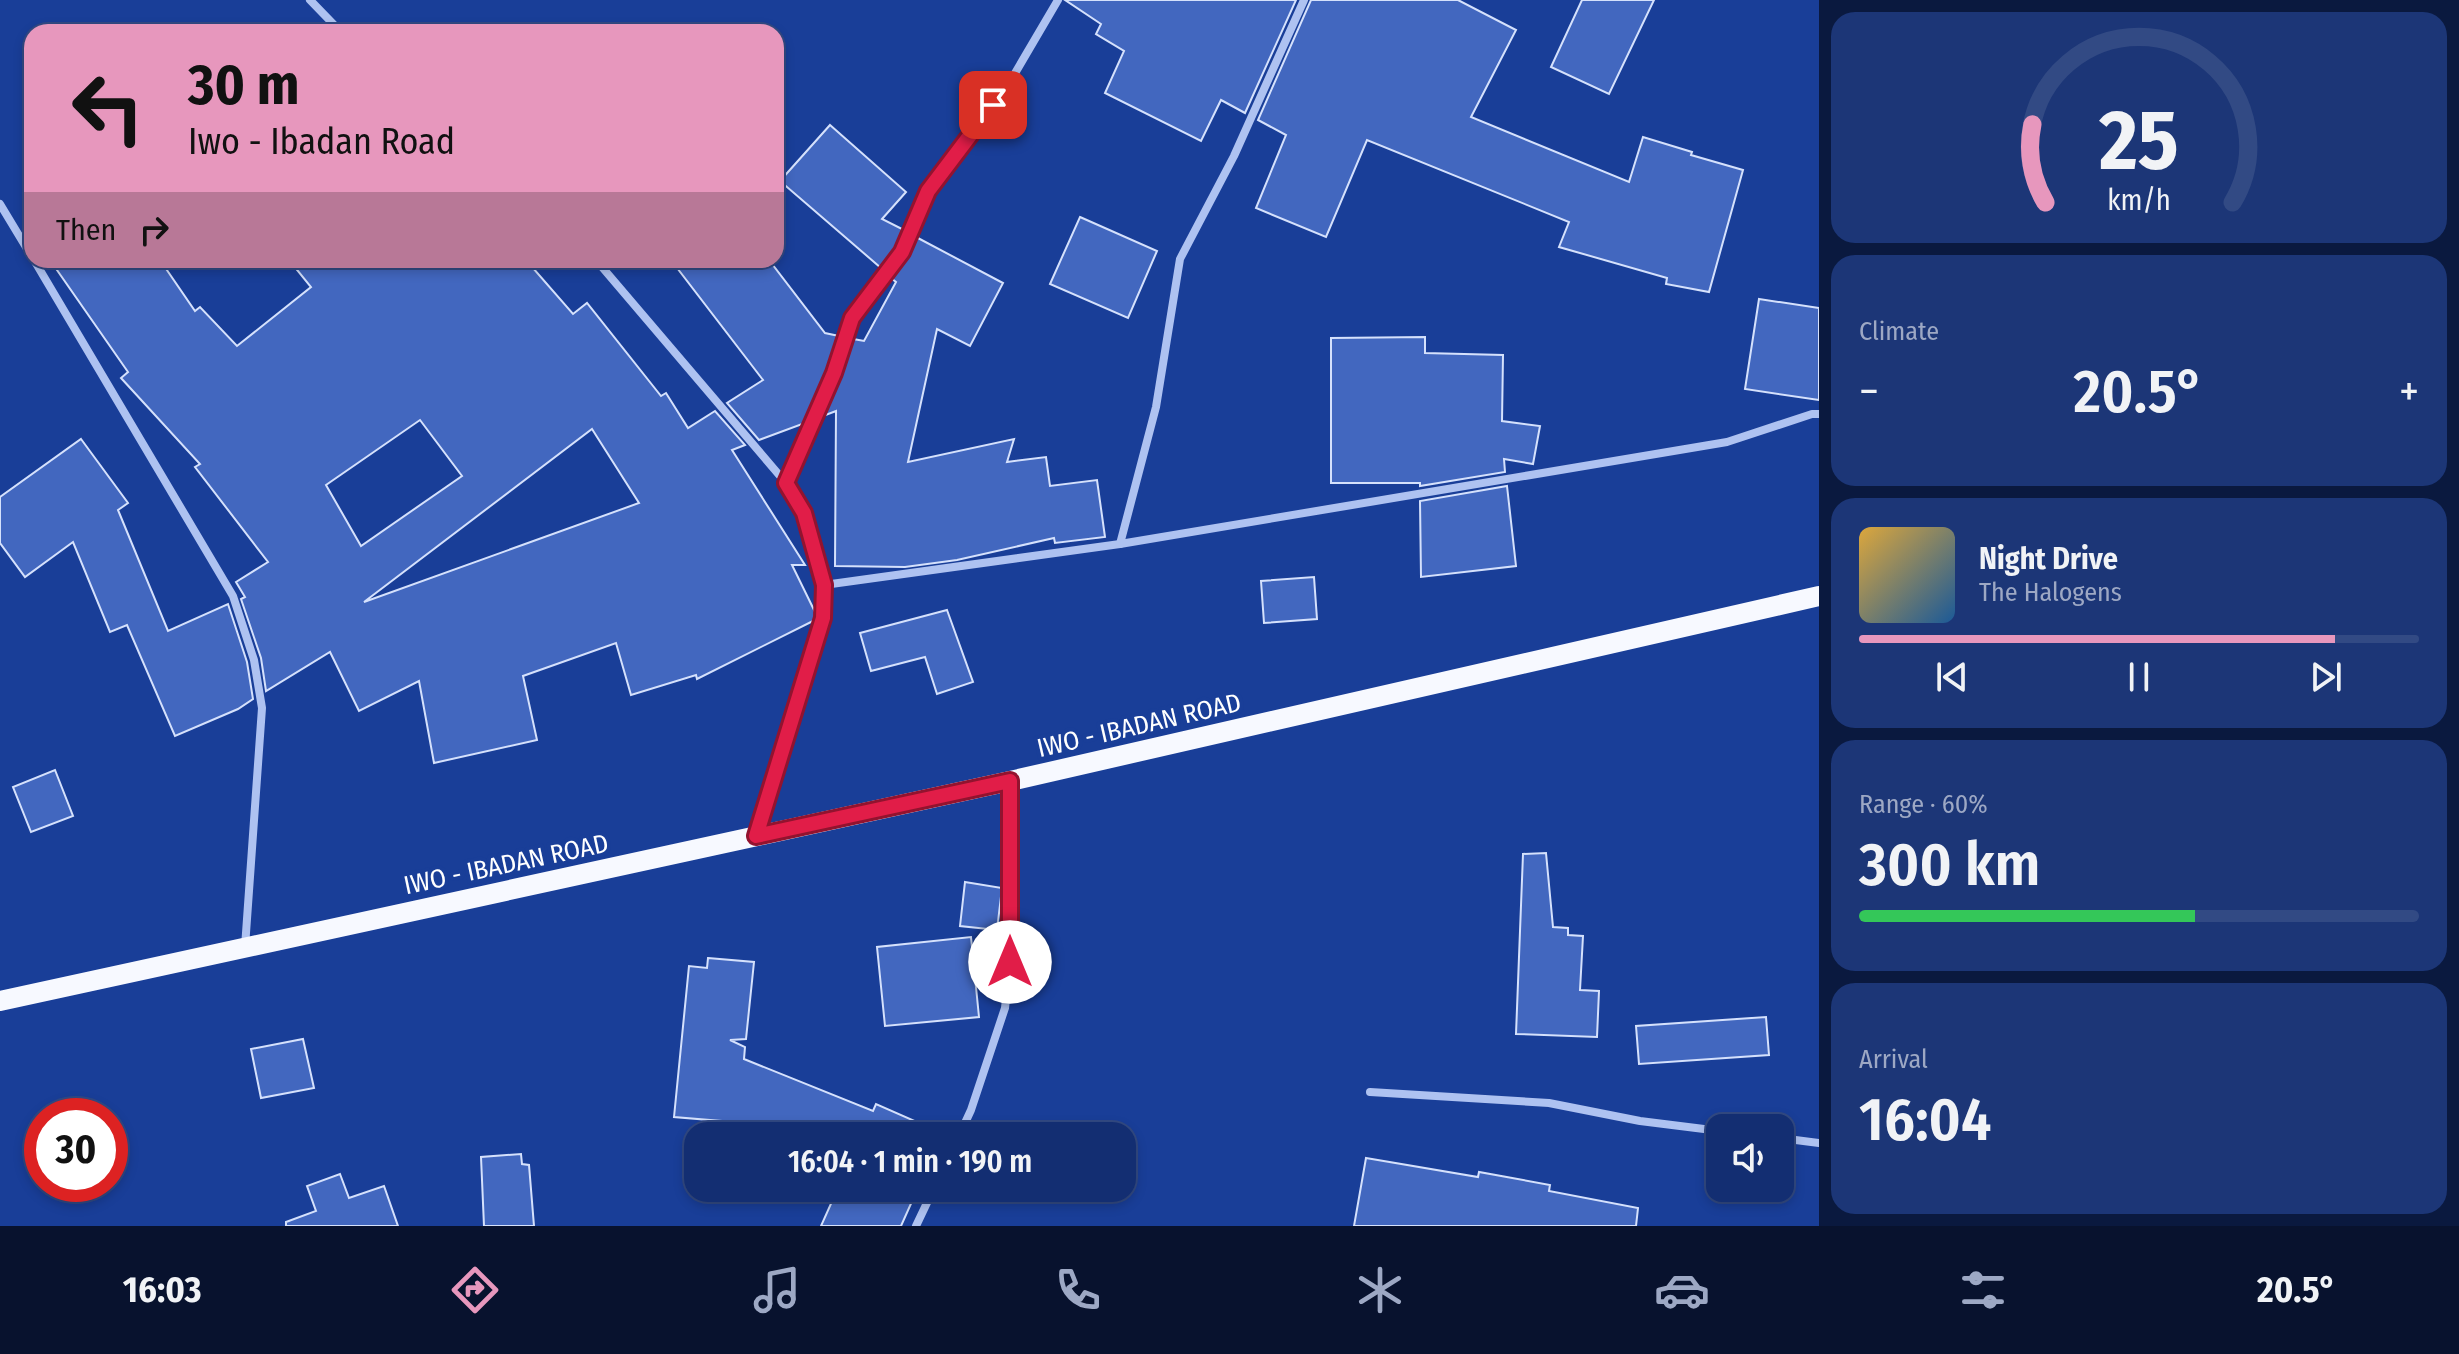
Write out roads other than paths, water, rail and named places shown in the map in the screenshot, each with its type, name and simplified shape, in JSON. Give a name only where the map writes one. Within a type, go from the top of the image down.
[{"type":"main road","name":"IWO - IBADAN ROAD","points":[[0,1001],[1010,781],[1819,596]]},
{"type":"street","points":[[310,0],[333,24]]},
{"type":"street","points":[[319,9],[326,0]]},
{"type":"street","points":[[786,483],[834,373],[852,318],[902,252],[928,191],[1011,80],[1058,0]]},
{"type":"street","points":[[1120,544],[1156,407],[1180,259],[1234,156],[1304,0]]},
{"type":"street","points":[[0,204],[24,243]]},
{"type":"street","points":[[39,268],[233,596],[254,660],[262,708],[245,947]]},
{"type":"street","points":[[603,268],[786,483],[804,513],[824,585],[823,618],[756,836]]},
{"type":"street","points":[[824,585],[1120,544],[1727,442],[1819,414]]},
{"type":"street","points":[[965,1122],[1005,1008],[1010,962],[1010,781]]},
{"type":"street","points":[[1370,1092],[1549,1103],[1640,1121],[1706,1129]]},
{"type":"street","points":[[1794,1140],[1819,1143]]},
{"type":"street","points":[[916,1226],[927,1202]]}]
